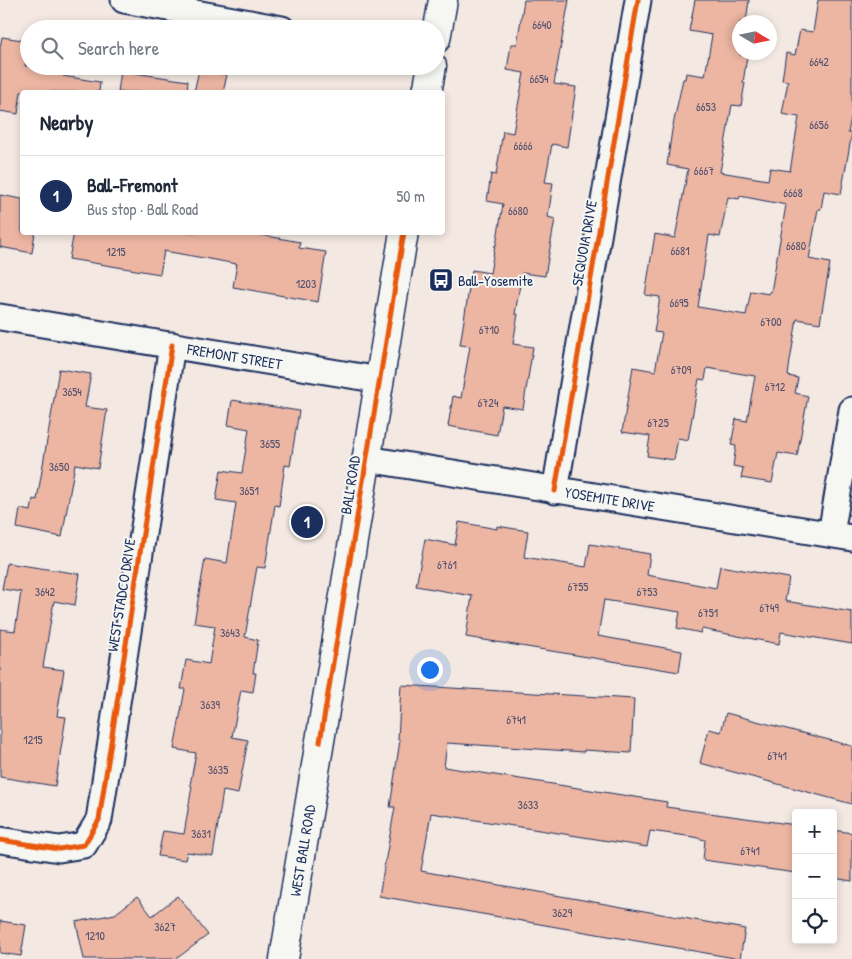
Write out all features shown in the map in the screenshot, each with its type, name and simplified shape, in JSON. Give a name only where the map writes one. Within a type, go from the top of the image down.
[{"type":"main road","points":[[439,20],[443,0]]},
{"type":"main road","points":[[427,90],[430,75]]},
{"type":"main road","name":"BALL ROAD","points":[[320,742],[404,235]]},
{"type":"main road","name":"WEST BALL ROAD","points":[[284,959],[320,742]]},
{"type":"street","points":[[124,0],[233,20]]},
{"type":"street","name":"SEQUOIA DRIVE","points":[[555,491],[638,0]]},
{"type":"street","name":"FREMONT STREET","points":[[0,317],[380,380]]},
{"type":"street","name":"WEST STADCO DRIVE","points":[[0,840],[59,849],[84,845],[99,820],[172,345]]},
{"type":"street","points":[[841,536],[852,410]]},
{"type":"street","name":"YOSEMITE DRIVE","points":[[367,459],[841,536]]},
{"type":"building","points":[[524,0],[569,0],[554,84],[576,87],[567,147],[552,144],[545,182],[553,183],[548,217],[555,219],[545,276],[522,273],[515,314],[518,314],[513,344],[533,347],[523,409],[502,406],[497,435],[448,426],[453,396],[461,398],[470,346],[460,345],[472,270],[490,273],[496,245],[503,204],[487,201],[491,174],[496,175],[503,131],[513,133],[524,73],[507,70],[511,44],[517,44]]},
{"type":"building","points":[[695,0],[749,0],[747,15],[732,15],[732,60],[746,60],[743,83],[745,83],[741,106],[732,105],[720,172],[768,180],[770,168],[790,171],[799,117],[782,114],[788,81],[782,80],[786,53],[795,55],[800,30],[813,32],[818,0],[852,0],[852,112],[848,133],[852,133],[841,194],[824,191],[821,209],[818,209],[809,259],[830,263],[820,323],[797,319],[788,376],[798,378],[795,393],[808,396],[797,456],[778,453],[772,483],[741,478],[743,468],[733,466],[736,446],[731,445],[736,419],[747,421],[755,376],[707,368],[705,380],[699,379],[688,440],[678,438],[674,460],[647,456],[650,436],[622,432],[633,367],[655,371],[662,333],[654,332],[660,297],[645,295],[655,234],[675,238],[688,169],[667,165],[672,130],[683,79],[685,79],[686,73],[705,76],[712,35],[689,31]],"holes":[[[740,196],[786,205],[771,292],[769,294],[751,291],[746,315],[698,307],[709,235],[720,237],[728,197],[739,199]]]},
{"type":"building","points":[[2,37],[20,40],[20,75],[63,75],[100,82],[99,90],[20,90],[18,114],[0,111],[0,47]]},
{"type":"building","points":[[120,75],[148,75],[188,81],[187,90],[118,90]]},
{"type":"building","points":[[198,75],[227,75],[223,90],[194,90]]},
{"type":"building","points":[[0,195],[20,199],[20,235],[35,235],[32,253],[0,247]]},
{"type":"building","points":[[73,235],[262,235],[300,242],[299,248],[326,252],[318,302],[233,287],[237,264],[164,251],[160,274],[69,259]]},
{"type":"building","points":[[59,369],[91,374],[85,407],[107,410],[98,468],[75,464],[62,537],[17,528],[20,509],[31,511],[33,499],[37,500]]},
{"type":"building","points":[[232,400],[299,411],[290,466],[285,465],[279,506],[275,505],[265,568],[257,567],[245,637],[258,640],[253,673],[256,673],[253,692],[241,690],[232,737],[248,740],[238,794],[223,791],[213,856],[187,852],[185,860],[158,856],[163,831],[184,834],[192,786],[190,785],[196,753],[174,749],[185,689],[181,689],[186,660],[209,664],[215,626],[194,623],[205,559],[227,563],[236,503],[216,500],[221,470],[242,473],[249,429],[228,425]]},
{"type":"building","points":[[459,522],[497,529],[497,526],[528,531],[524,557],[586,567],[590,544],[650,554],[647,575],[716,588],[720,566],[789,578],[785,601],[852,612],[852,644],[781,632],[779,644],[702,629],[701,633],[677,628],[680,612],[604,600],[598,636],[682,651],[679,672],[466,637],[472,596],[416,586],[425,539],[455,545]]},
{"type":"building","points":[[7,563],[80,574],[75,605],[54,601],[43,667],[64,670],[57,716],[66,717],[55,786],[0,777],[0,629],[15,631],[21,592],[2,589]]},
{"type":"building","points":[[401,685],[634,699],[631,753],[584,750],[584,752],[447,743],[444,767],[667,802],[666,807],[792,824],[792,872],[703,860],[705,840],[694,837],[650,831],[647,847],[431,813],[421,871],[745,929],[740,959],[379,896],[395,807],[390,807],[400,740],[398,740]]},
{"type":"building","points":[[726,713],[852,746],[852,804],[700,763],[709,729],[721,732]]},
{"type":"building","points":[[837,831],[852,833],[852,881],[837,879]]},
{"type":"building","points":[[178,896],[208,935],[176,959],[84,959],[76,922],[115,914],[137,897],[152,916]]},
{"type":"building","points":[[0,921],[26,925],[21,956],[0,953]]},
{"type":"cycle path","points":[[555,491],[638,0]]},
{"type":"cycle path","points":[[320,742],[404,235]]},
{"type":"cycle path","points":[[0,840],[59,849],[84,845],[99,820],[172,345]]},
{"type":"place","name":"Ball-Yosemite","points":[[441,280]]},
{"type":"place","name":"Ball-Fremont","points":[[307,522]]}]
